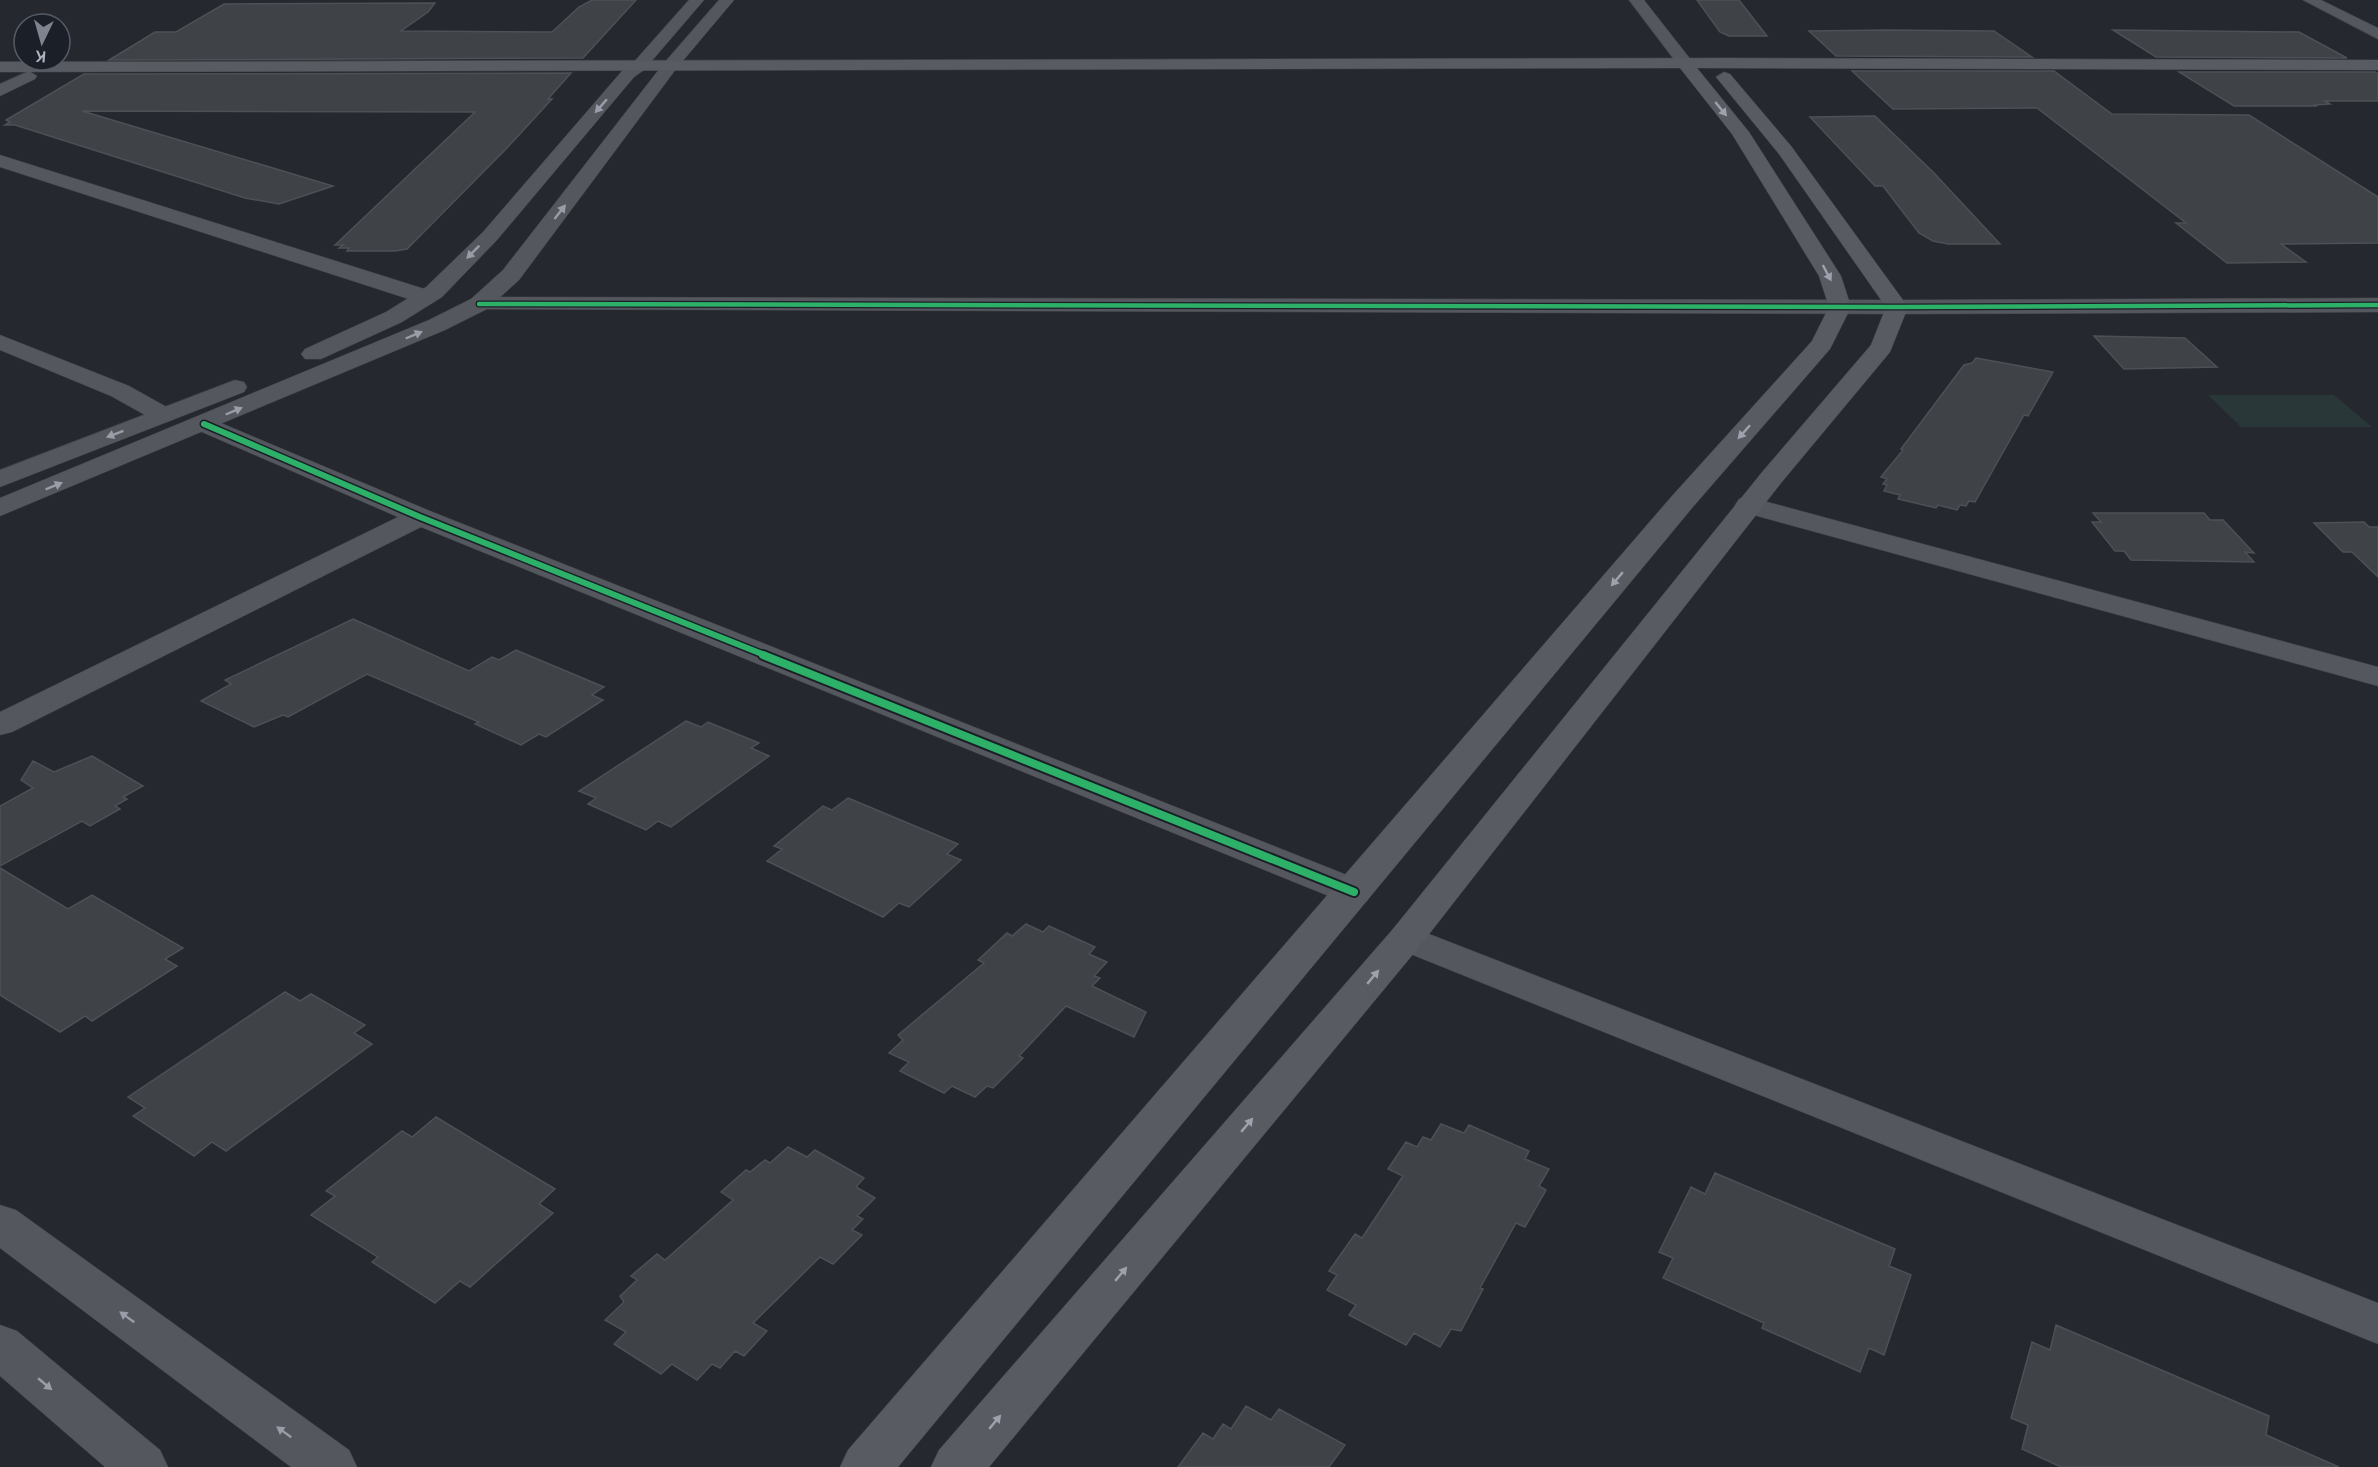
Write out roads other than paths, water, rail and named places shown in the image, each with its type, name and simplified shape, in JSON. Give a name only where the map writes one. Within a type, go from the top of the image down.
[{"type":"main road","points":[[0,67],[668,70],[2378,65]]},
{"type":"main road","points":[[1702,68],[2378,76]]},
{"type":"main road","points":[[866,1467],[1682,502],[1822,344],[1839,307],[1830,276],[1702,68]]},
{"type":"main road","points":[[957,1467],[1406,938],[1749,505],[1881,347],[1897,307],[1785,150],[1702,68]]},
{"type":"main road","points":[[0,76],[633,70]]},
{"type":"street","points":[[0,479],[275,371],[394,317],[426,297],[490,236],[633,70],[697,0]]},
{"type":"street","points":[[0,508],[437,325],[479,304],[511,275],[668,70],[727,0]]},
{"type":"street","points":[[1636,0],[1702,68]]},
{"type":"street","points":[[2310,0],[2378,34]]},
{"type":"street","points":[[0,91],[29,76]]},
{"type":"street","points":[[0,161],[426,297]]},
{"type":"street","points":[[479,304],[1839,307],[2378,305]]},
{"type":"street","points":[[0,342],[120,391],[163,416]]},
{"type":"street","points":[[204,424],[420,517],[1354,892]]},
{"type":"street","points":[[1749,505],[2378,677]]},
{"type":"street","points":[[0,725],[420,517]]},
{"type":"street","points":[[1406,938],[2378,1324]]},
{"type":"street","points":[[0,1223],[331,1467]]},
{"type":"street","points":[[0,1346],[142,1467]]}]
